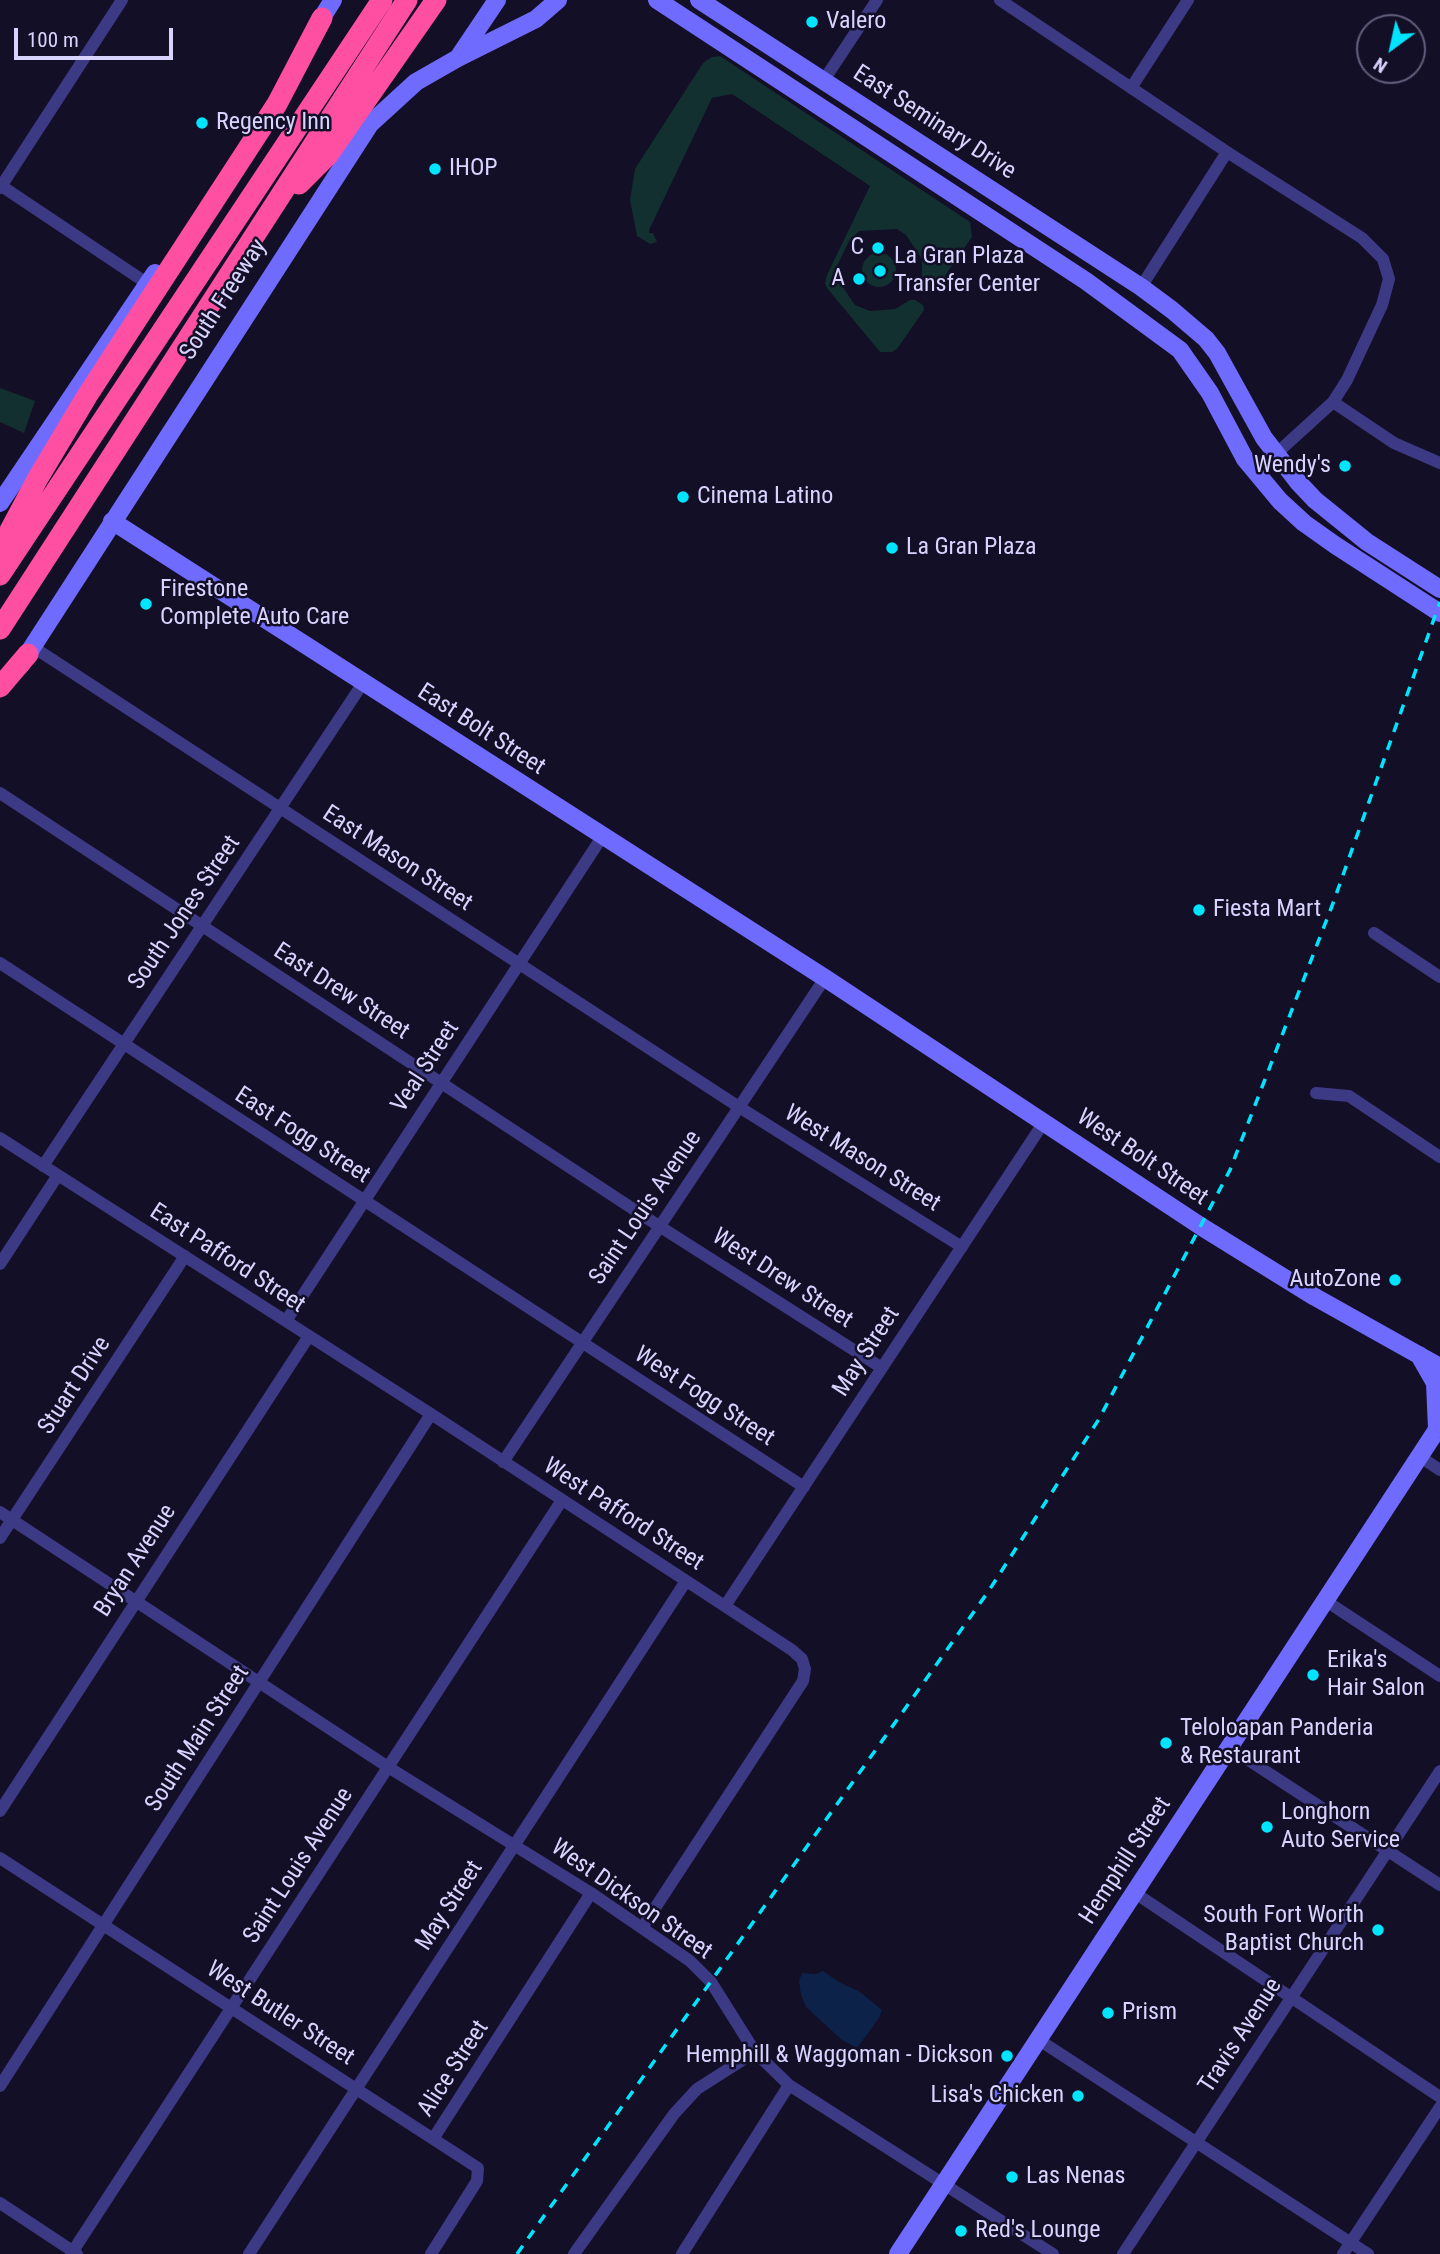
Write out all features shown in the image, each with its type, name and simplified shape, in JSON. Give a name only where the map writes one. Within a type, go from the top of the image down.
[{"type":"highway","name":"South Freeway","points":[[0,575],[382,0]]},
{"type":"highway","name":"South Freeway","points":[[0,629],[407,0]]},
{"type":"highway","points":[[270,212],[328,155],[436,0]]},
{"type":"highway","points":[[0,549],[87,396],[277,104],[322,18]]},
{"type":"highway","points":[[0,687],[30,651]]},
{"type":"main road","points":[[0,503],[148,284],[333,0]]},
{"type":"main road","points":[[458,58],[497,0]]},
{"type":"main road","name":"South Freeway","points":[[0,696],[370,124],[416,82],[536,19],[558,0]]},
{"type":"main road","name":"East Seminary Drive","points":[[657,0],[1086,281]]},
{"type":"main road","name":"East Seminary Drive","points":[[699,0],[1141,287],[1172,310],[1206,339],[1217,353],[1275,454],[1315,500],[1343,525],[1440,589]]},
{"type":"main road","points":[[713,36],[721,33],[733,35],[771,57],[793,60]]},
{"type":"main road","points":[[936,154],[989,205],[995,222],[1011,219],[1065,239]]},
{"type":"main road","points":[[1086,281],[1121,293],[1141,287]]},
{"type":"main road","points":[[1086,281],[1180,350],[1210,393],[1238,448],[1255,473],[1280,501],[1304,523],[1440,613]]},
{"type":"main road","name":"East Bolt Street","points":[[112,521],[825,978]]},
{"type":"main road","name":"West Bolt Street","points":[[825,978],[1256,1261],[1440,1367]]},
{"type":"main road","points":[[1419,1355],[1435,1383],[1439,1427]]},
{"type":"main road","name":"Hemphill Street","points":[[898,2254],[1439,1427]]},
{"type":"street","points":[[122,0],[0,186],[148,284]]},
{"type":"street","points":[[824,80],[877,0]]},
{"type":"street","points":[[1130,88],[1188,0]]},
{"type":"street","points":[[1006,2],[1130,88],[1362,238],[1381,257],[1389,279],[1382,305],[1352,371],[1333,402],[1255,473]]},
{"type":"street","points":[[1141,287],[1227,152]]},
{"type":"street","points":[[1333,402],[1394,443],[1440,463]]},
{"type":"street","name":"East Mason Street","points":[[30,651],[280,808],[739,1107]]},
{"type":"street","name":"South Jones Street","points":[[43,1166],[363,683]]},
{"type":"street","name":"East Drew Street","points":[[0,793],[659,1226]]},
{"type":"street","name":"Veal Street","points":[[286,1321],[602,837]]},
{"type":"street","points":[[1374,933],[1440,977]]},
{"type":"street","name":"East Fogg Street","points":[[0,963],[581,1343]]},
{"type":"street","name":"Saint Louis Avenue","points":[[503,1462],[825,978]]},
{"type":"street","points":[[1316,1093],[1349,1096],[1440,1157]]},
{"type":"street","name":"West Mason Street","points":[[739,1107],[962,1247]]},
{"type":"street","name":"May Street","points":[[725,1606],[1044,1122]]},
{"type":"street","name":"East Pafford Street","points":[[0,1138],[431,1415]]},
{"type":"street","points":[[0,1264],[58,1175]]},
{"type":"street","name":"West Drew Street","points":[[659,1226],[882,1368]]},
{"type":"street","name":"Stuart Drive","points":[[0,1538],[185,1256]]},
{"type":"street","name":"Bryan Avenue","points":[[0,1811],[309,1336]]},
{"type":"street","name":"West Fogg Street","points":[[581,1343],[804,1487]]},
{"type":"street","name":"West Pafford Street","points":[[431,1415],[802,1659],[805,1669],[803,1681],[642,1928]]},
{"type":"street","name":"South Main Street","points":[[0,2086],[431,1415]]},
{"type":"street","points":[[1419,1456],[1440,1470]]},
{"type":"street","name":"Saint Louis Avenue","points":[[74,2253],[562,1500]]},
{"type":"street","name":"West Dickson Street","points":[[0,1512],[388,1767],[591,1893],[690,1961],[711,1982],[755,2052],[789,2085],[1053,2254]]},
{"type":"street","name":"May Street","points":[[249,2254],[686,1581]]},
{"type":"street","points":[[1326,1601],[1440,1676]]},
{"type":"street","points":[[1230,1748],[1440,1885]]},
{"type":"street","name":"Travis Avenue","points":[[1123,2254],[1440,1771]]},
{"type":"street","name":"West Butler Street","points":[[0,1858],[433,2139]]},
{"type":"street","name":"Alice Street","points":[[431,2254],[470,2195],[477,2181],[478,2168],[433,2139],[591,1893]]},
{"type":"street","points":[[1135,1893],[1440,2097]]},
{"type":"street","points":[[1039,2040],[1368,2254]]},
{"type":"street","points":[[574,2254],[674,2114],[697,2089],[755,2052]]},
{"type":"street","points":[[682,2254],[789,2085]]},
{"type":"street","points":[[1343,2254],[1440,2107]]},
{"type":"street","points":[[0,2203],[74,2253]]},
{"type":"green space","points":[[720,56],[970,222],[972,237],[937,287],[925,283],[922,277],[922,259],[906,235],[897,229],[859,231],[849,241],[836,274],[855,305],[870,311],[895,309],[910,300],[923,305],[924,310],[897,349],[892,352],[880,352],[825,283],[870,186],[732,94],[712,98],[649,230],[657,242],[650,244],[637,236],[630,200],[635,169],[703,63],[712,57]]},
{"type":"green space","points":[[879,253],[891,258],[896,270],[891,282],[879,287],[867,282],[862,270],[867,258]]},
{"type":"green space","points":[[0,388],[35,401],[24,433],[0,422]]},
{"type":"water","points":[[823,1971],[860,1992],[882,2010],[857,2048],[842,2040],[806,2007],[799,1981],[802,1973],[816,1974]]},
{"type":"railway","points":[[517,2254],[988,1592],[1099,1419],[1230,1170],[1332,906],[1440,602]]},
{"type":"place","name":"Valero","points":[[812,22]]},
{"type":"place","name":"Regency Inn","points":[[202,123]]},
{"type":"place","name":"IHOP","points":[[435,169]]},
{"type":"place","name":"C","points":[[878,248]]},
{"type":"place","name":"La Gran Plaza Transfer Center","points":[[880,271]]},
{"type":"place","name":"A","points":[[859,279]]},
{"type":"place","name":"Wendy's","points":[[1345,466]]},
{"type":"place","name":"Cinema Latino","points":[[683,497]]},
{"type":"place","name":"La Gran Plaza","points":[[892,548]]},
{"type":"place","name":"Firestone Complete Auto Care","points":[[146,604]]},
{"type":"place","name":"Fiesta Mart","points":[[1199,910]]},
{"type":"place","name":"AutoZone","points":[[1395,1280]]},
{"type":"place","name":"Erika's Hair Salon","points":[[1313,1675]]},
{"type":"place","name":"Teloloapan Panderia & Restaurant","points":[[1166,1743]]},
{"type":"place","name":"Longhorn Auto Service","points":[[1267,1827]]},
{"type":"place","name":"South Fort Worth Baptist Church","points":[[1378,1930]]},
{"type":"place","name":"Prism","points":[[1108,2013]]},
{"type":"place","name":"Hemphill & Waggoman - Dickson","points":[[1007,2056]]},
{"type":"place","name":"Lisa's Chicken","points":[[1078,2096]]},
{"type":"place","name":"Las Nenas","points":[[1012,2177]]},
{"type":"place","name":"Red's Lounge","points":[[961,2231]]}]
